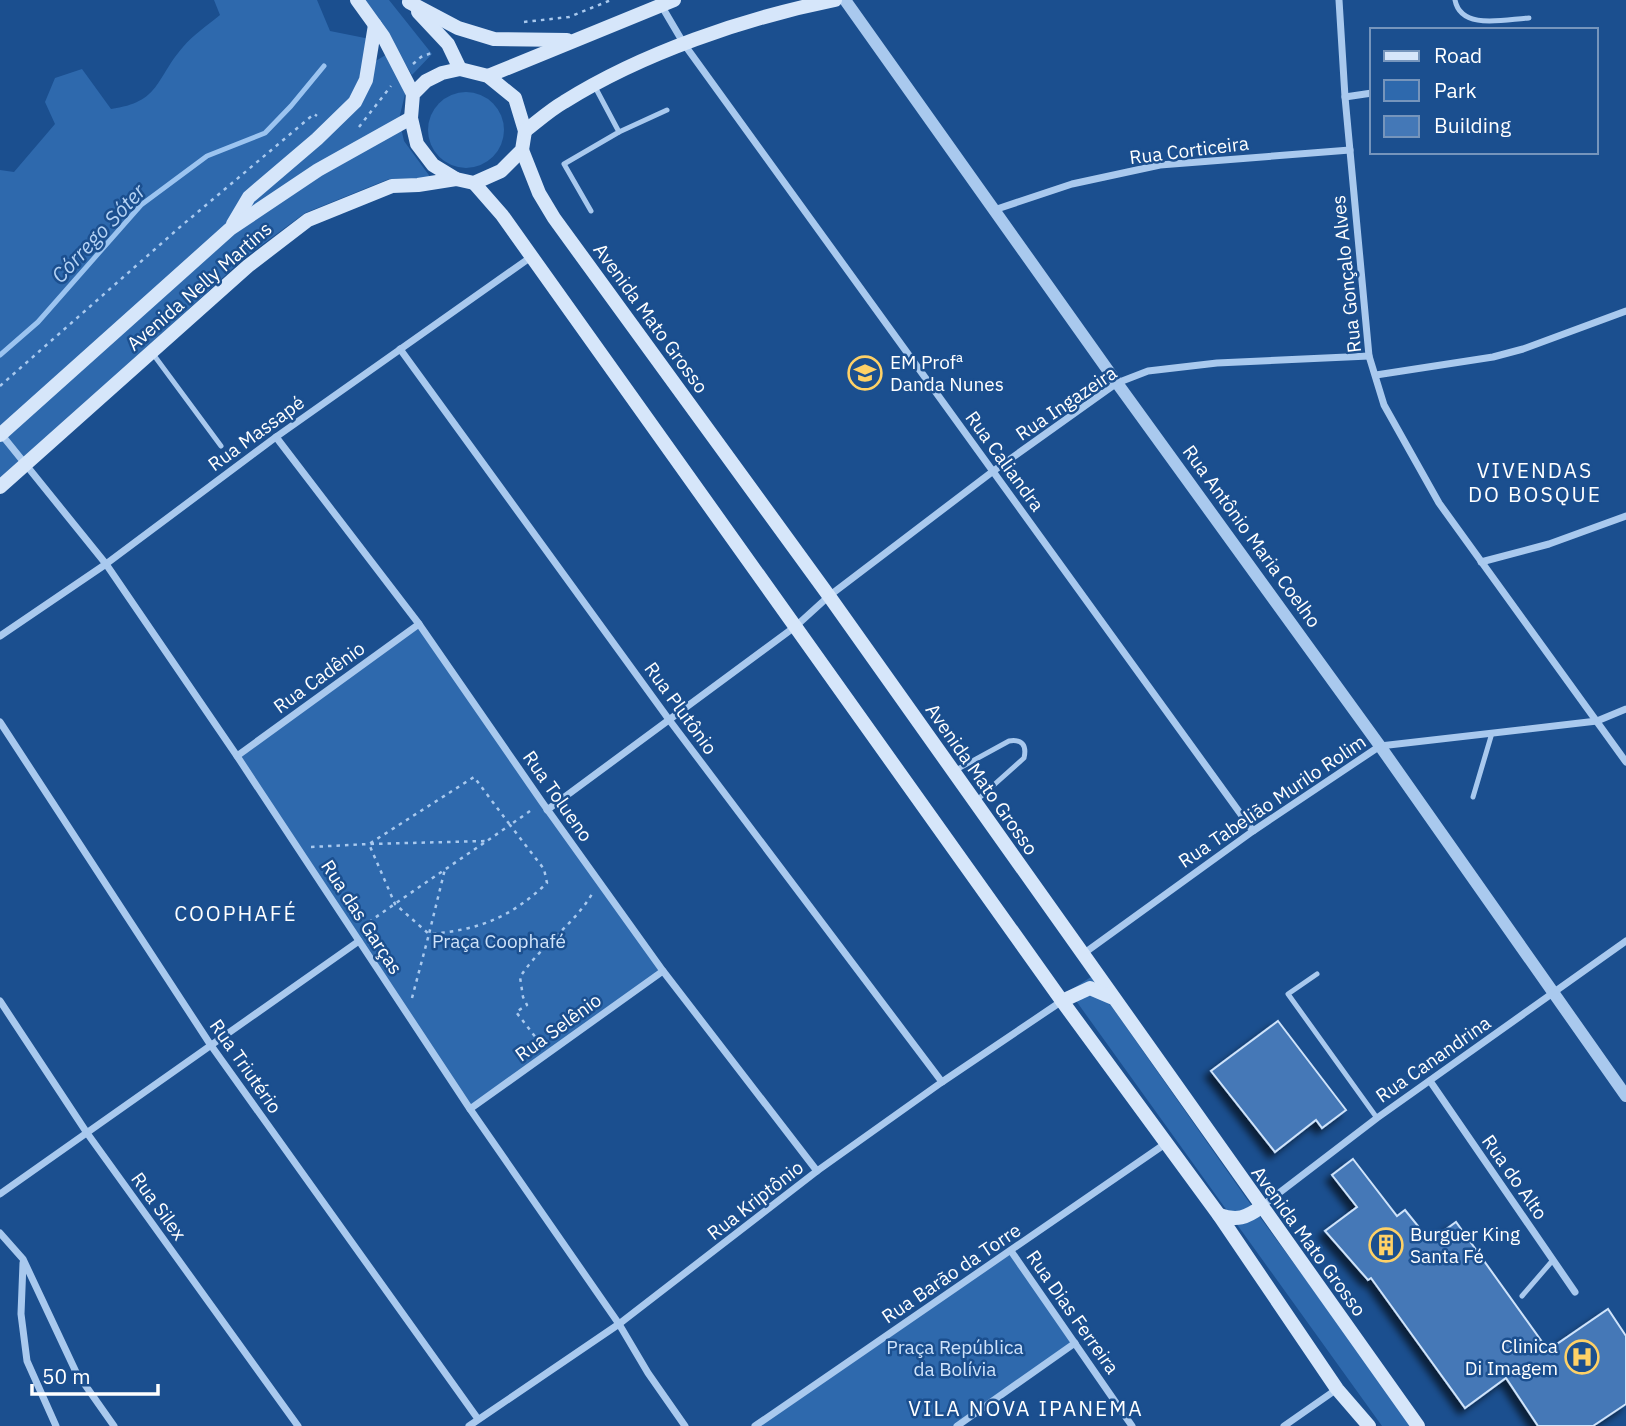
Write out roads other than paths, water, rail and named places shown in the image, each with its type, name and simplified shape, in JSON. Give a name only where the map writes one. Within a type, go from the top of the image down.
[{"type":"main road","points":[[357,0],[404,73],[413,94],[411,118],[417,144],[433,165],[456,179],[474,183],[502,215],[1062,1002],[1219,1215],[1337,1389],[1369,1426]]},
{"type":"main road","points":[[525,131],[563,102],[641,61],[790,9],[835,0]]},
{"type":"main road","points":[[408,1],[458,28],[494,39],[538,42],[575,40]]},
{"type":"main road","points":[[408,1],[448,44],[460,69]]},
{"type":"main road","points":[[488,76],[667,2]]},
{"type":"main road","points":[[230,229],[249,197],[317,139],[355,102],[366,80],[375,25]]},
{"type":"main road","points":[[413,94],[426,81],[460,69],[488,76],[515,98],[525,131],[522,150],[501,171],[474,183]]},
{"type":"main road","name":"Avenida Nelly Martins","points":[[1,435],[230,229],[318,170],[411,118]]},
{"type":"main road","name":"Avenida Mato Grosso","points":[[522,150],[539,193],[554,218],[829,596],[1418,1426]]},
{"type":"main road","name":"Avenida Nelly Martins","points":[[0,487],[248,266],[308,220],[392,186],[456,179]]},
{"type":"main road","points":[[1062,1002],[1090,988],[1115,1000]]},
{"type":"main road","points":[[1219,1215],[1237,1220],[1261,1207]]},
{"type":"street","name":"Rua Antônio Maria Coelho","points":[[845,0],[1117,383],[1380,746],[1626,1096]]},
{"type":"street","name":"Rua Gonçalo Alves","points":[[1339,0],[1345,97],[1369,356],[1384,405],[1432,491],[1626,762]]},
{"type":"street","name":"Rua Caliandra","points":[[667,2],[684,44],[1254,831]]},
{"type":"street","points":[[1345,97],[1370,93]]},
{"type":"street","name":"Rua Corticeira","points":[[994,210],[1072,184],[1160,165],[1350,150]]},
{"type":"street","name":"Rua Massapé","points":[[0,636],[106,564],[276,437],[531,257]]},
{"type":"street","points":[[1376,375],[1493,357],[1626,311]]},
{"type":"street","name":"Rua Plutônio","points":[[400,349],[670,721],[942,1082]]},
{"type":"street","name":"Rua Ingazeira","points":[[547,810],[796,626],[829,596],[992,472],[1117,383],[1148,371],[1216,363],[1369,356]]},
{"type":"street","name":"Rua das Garças","points":[[1,435],[106,564],[298,847],[470,1109],[620,1324],[648,1373],[685,1426]]},
{"type":"street","name":"Rua Tolueno","points":[[276,437],[419,624],[547,810],[663,971],[817,1171]]},
{"type":"street","points":[[1481,562],[1549,544],[1626,516]]},
{"type":"street","name":"Rua Cadênio","points":[[237,756],[419,624]]},
{"type":"street","name":"Rua Tabelião Murilo Rolim","points":[[1082,954],[1254,831],[1380,746],[1597,721],[1626,709]]},
{"type":"street","name":"Rua Triutério","points":[[0,722],[210,1044],[478,1419]]},
{"type":"street","points":[[0,1194],[356,937]]},
{"type":"street","name":"Rua Canandrina","points":[[1261,1207],[1377,1118],[1626,941]]},
{"type":"street","name":"Rua Selênio","points":[[470,1109],[663,971]]},
{"type":"street","name":"Rua Silex","points":[[0,1002],[87,1133],[298,1426]]},
{"type":"street","name":"Rua Kriptônio","points":[[469,1426],[620,1324],[817,1171],[942,1082],[1062,1002]]},
{"type":"street","name":"Rua do Alto","points":[[1430,1080],[1575,1292]]},
{"type":"street","name":"Rua Barão da Torre","points":[[755,1426],[1165,1144]]},
{"type":"street","points":[[0,1233],[23,1259],[76,1372],[114,1426]]},
{"type":"street","name":"Rua Dias Ferreira","points":[[1011,1251],[1132,1426]]},
{"type":"street","points":[[23,1259],[21,1314],[27,1361],[56,1426]]},
{"type":"street","points":[[957,1426],[1075,1343]]},
{"type":"street","points":[[1284,1426],[1337,1389]]},
{"type":"lane","points":[[1455,0],[1457,9],[1469,19],[1481,21],[1529,18]]},
{"type":"lane","points":[[594,85],[619,132]]},
{"type":"lane","points":[[591,211],[564,164],[619,132],[667,110]]},
{"type":"lane","points":[[152,352],[221,446]]},
{"type":"lane","points":[[1473,797],[1492,733]]},
{"type":"lane","points":[[953,771],[1009,741],[1017,740],[1023,744],[1026,750],[1024,758],[975,802]]},
{"type":"lane","points":[[1317,974],[1288,994],[1377,1118]]},
{"type":"lane","points":[[1522,1296],[1553,1259]]},
{"type":"waterway","name":"Córrego Sóter","points":[[0,355],[38,322],[141,205],[207,156],[265,133],[324,66]]},
{"type":"place","name":"EM Profª Danda Nunes","points":[[865,373]]},
{"type":"place","name":"Burguer King Santa Fé","points":[[1386,1245]]},
{"type":"place","name":"Clinica Di Imagem","points":[[1582,1357]]},
{"type":"district","name":"VIVENDAS DO BOSQUE","points":[[1535,482]]},
{"type":"district","name":"COOPHAFÉ","points":[[236,913]]},
{"type":"district","name":"VILA NOVA IPANEMA","points":[[1026,1408]]},
{"type":"park label","name":"Praça Coophafé","points":[[499,941]]},
{"type":"park label","name":"Praça República da Bolívia","points":[[955,1358]]}]
